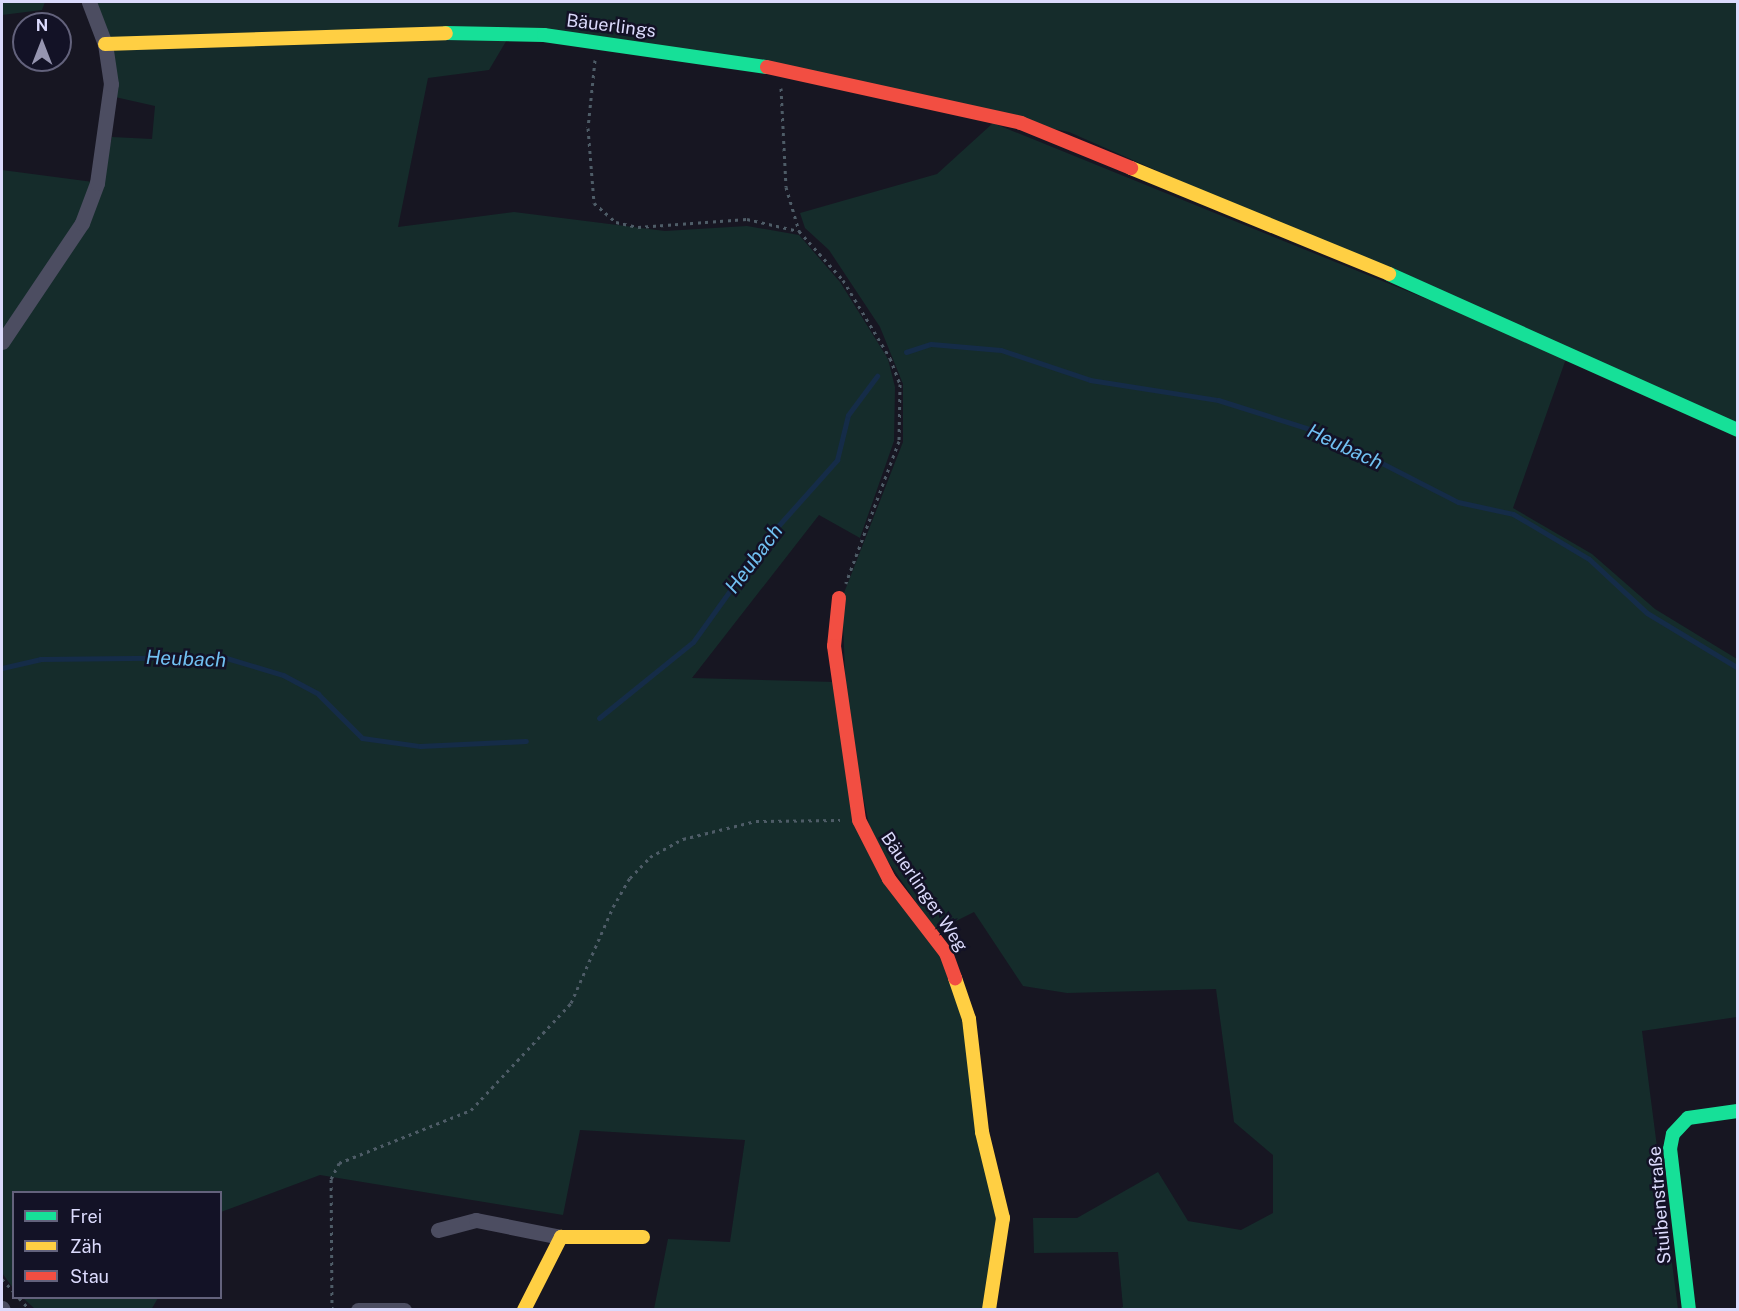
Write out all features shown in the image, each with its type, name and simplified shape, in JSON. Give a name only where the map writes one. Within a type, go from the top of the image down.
[{"type":"street","points":[[2,342],[82,223],[97,183],[111,84],[105,44],[89,2]]},
{"type":"street","name":"Bäuerlings","points":[[105,44],[495,32],[596,41],[781,69],[1067,138],[1674,397],[1737,430]]},
{"type":"street","name":"Bäuerlinger Weg","points":[[839,598],[834,646],[859,820],[889,879],[946,953],[964,993],[982,1132],[1002,1207],[989,1310]]},
{"type":"street","name":"Stuibenstraße","points":[[1689,1310],[1670,1149],[1673,1134],[1688,1118],[1737,1111]]},
{"type":"street","points":[[438,1230],[476,1220],[561,1237],[643,1237]]},
{"type":"street","points":[[524,1310],[561,1237]]},
{"type":"street","points":[[358,1310],[404,1310]]},
{"type":"path","points":[[596,41],[589,175],[594,203],[604,213],[638,227],[747,219],[799,231],[825,255],[869,319],[900,384],[899,441],[839,598]]},
{"type":"path","points":[[781,69],[786,187],[799,231]]},
{"type":"path","points":[[332,1310],[331,1179],[339,1163],[471,1110],[571,1002],[613,907],[630,878],[650,857],[683,839],[756,821],[859,820]]},
{"type":"green space","points":[[2,2],[45,2],[42,10],[2,15]]},
{"type":"green space","points":[[94,2],[1737,2],[1737,426],[1069,132],[599,36],[110,39]]},
{"type":"green space","points":[[508,38],[489,70],[428,78],[398,227],[514,212],[665,231],[747,226],[799,235],[840,282],[888,359],[895,387],[894,441],[860,538],[819,515],[692,678],[835,682],[852,815],[952,973],[998,1196],[986,1309],[654,1309],[668,1239],[730,1242],[745,1140],[580,1130],[563,1215],[320,1175],[222,1212],[222,1191],[12,1191],[12,1287],[2,1273],[2,351],[101,183],[112,137],[152,139],[155,106],[115,97],[112,49]]},
{"type":"green space","points":[[993,123],[1567,356],[1513,508],[1592,554],[1655,609],[1737,659],[1737,1017],[1642,1031],[1678,1309],[1118,1309],[1123,1307],[1118,1252],[1034,1253],[1033,1218],[1077,1218],[1158,1172],[1188,1221],[1241,1230],[1273,1213],[1273,1155],[1234,1122],[1216,989],[1067,993],[1023,986],[974,912],[936,931],[872,838],[847,722],[842,598],[903,442],[903,384],[880,327],[829,250],[805,228],[800,213],[937,174]]},
{"type":"green space","points":[[2,170],[93,182],[78,222],[2,335]]},
{"type":"green space","points":[[24,1299],[157,1299],[151,1310],[35,1309]]},
{"type":"waterway","name":"Heubach","points":[[906,352],[931,344],[1001,350],[1090,380],[1218,400],[1325,434],[1458,502],[1513,514],[1589,559],[1647,613],[1738,668]]},
{"type":"waterway","name":"Heubach","points":[[599,718],[693,642],[770,535],[837,460],[848,415],[877,376]]},
{"type":"waterway","name":"Heubach","points":[[2,668],[40,659],[223,657],[283,675],[318,694],[362,738],[420,746],[526,741]]},
{"type":"traffic: fast","points":[[446,33],[544,35],[767,67]]},
{"type":"traffic: fast","points":[[1389,274],[1738,430]]},
{"type":"traffic: fast","points":[[1689,1310],[1670,1149],[1673,1134],[1688,1118],[1738,1111]]},
{"type":"traffic: slow","points":[[105,44],[446,33]]},
{"type":"traffic: slow","points":[[1131,168],[1389,274]]},
{"type":"traffic: slow","points":[[955,978],[969,1019],[982,1132],[1003,1218],[989,1310]]},
{"type":"traffic: slow","points":[[524,1310],[561,1237],[643,1237]]},
{"type":"traffic: jam","points":[[767,67],[1021,123],[1131,168]]},
{"type":"traffic: jam","points":[[839,598],[834,646],[859,820],[889,879],[946,953],[955,978]]}]
